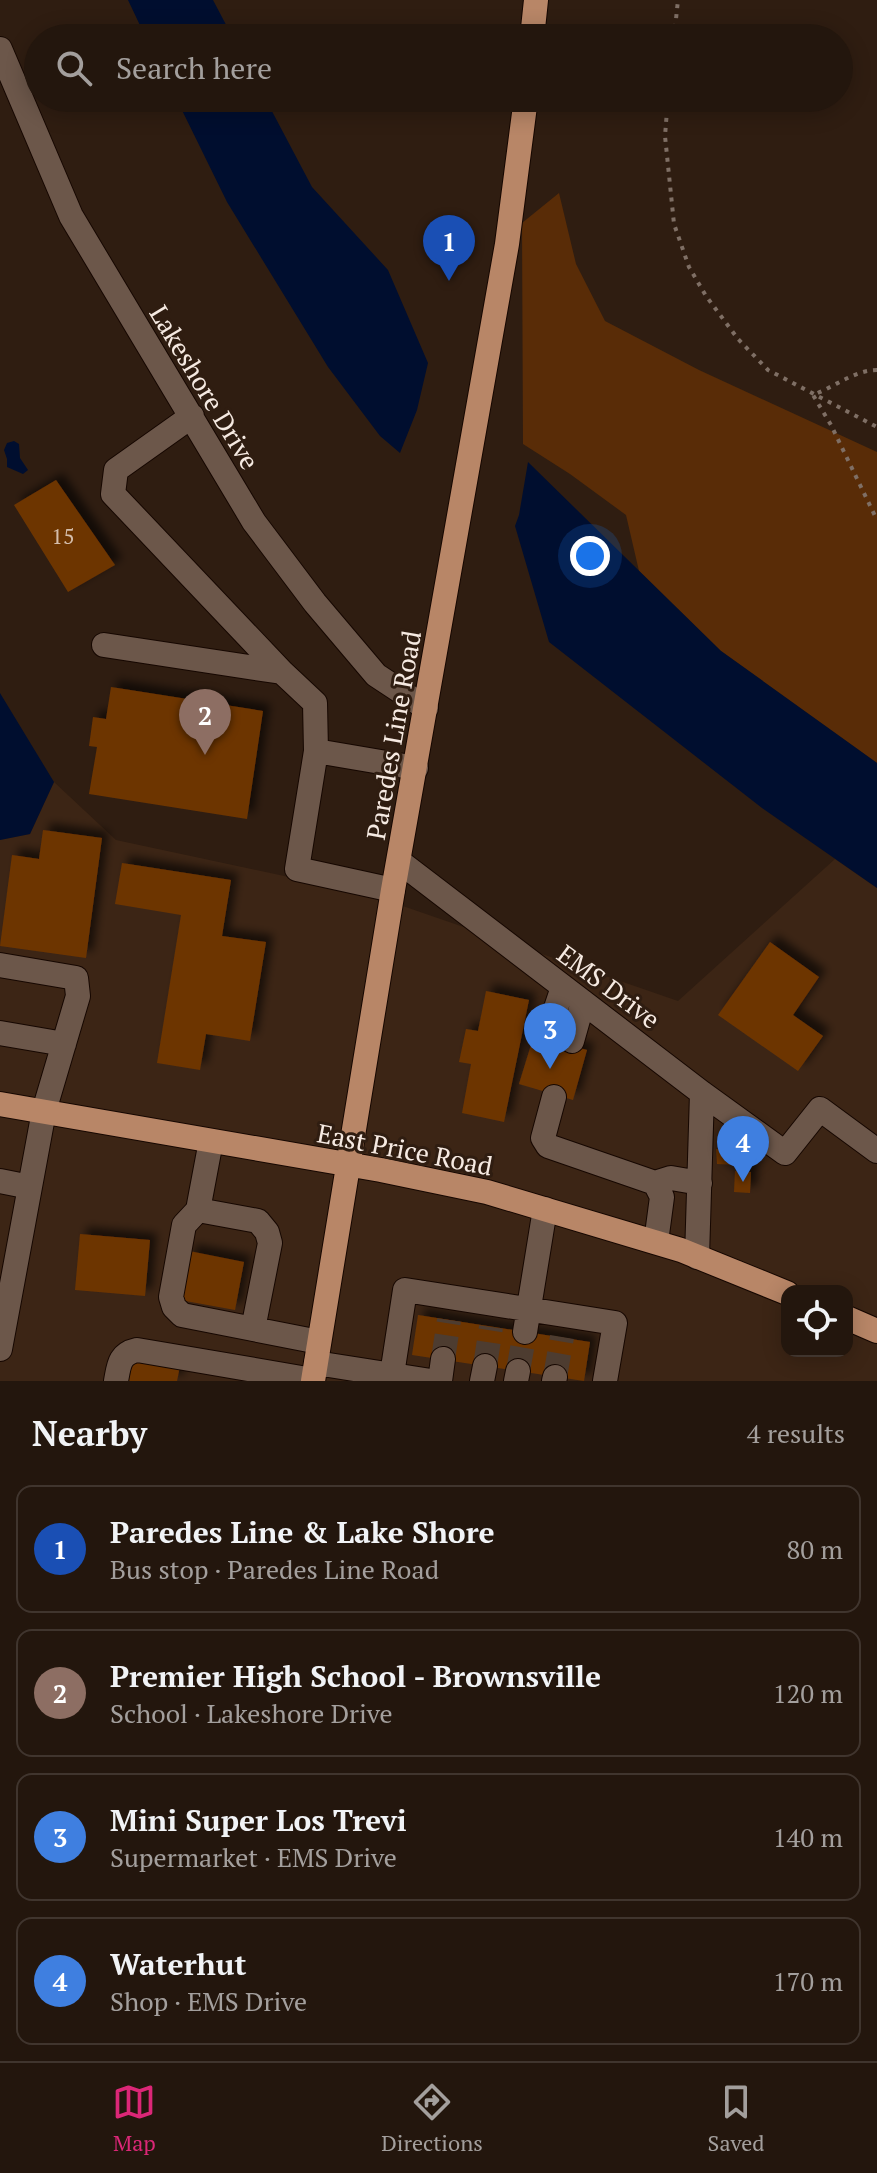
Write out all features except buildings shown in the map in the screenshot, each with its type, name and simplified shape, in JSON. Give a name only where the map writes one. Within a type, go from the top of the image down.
[{"type":"main road","points":[[533,24],[536,0]]},
{"type":"main road","name":"Paredes Line Road","points":[[315,1366],[393,890],[507,244],[524,112]]},
{"type":"main road","name":"East Price Road","points":[[0,1104],[487,1192],[656,1242],[781,1291]]},
{"type":"main road","points":[[853,1321],[877,1331]]},
{"type":"street","name":"Lakeshore Drive","points":[[0,49],[24,105]]},
{"type":"street","name":"Lakeshore Drive","points":[[27,112],[71,216],[254,522],[315,603],[376,675],[426,708]]},
{"type":"street","points":[[192,416],[116,470],[113,494],[315,703],[316,751],[297,869],[393,890]]},
{"type":"street","points":[[104,645],[282,672]]},
{"type":"street","points":[[316,751],[416,768]]},
{"type":"street","name":"EMS Drive","points":[[400,862],[785,1153],[820,1109],[877,1151]]},
{"type":"street","points":[[0,965],[76,978],[78,996],[44,1111],[0,1349]]},
{"type":"street","points":[[547,1035],[573,994]]},
{"type":"street","points":[[572,1041],[573,994]]},
{"type":"street","points":[[0,1033],[64,1044]]},
{"type":"street","points":[[697,1257],[702,1093]]},
{"type":"street","points":[[554,1097],[543,1138],[548,1146],[655,1183],[671,1178],[700,1183]]},
{"type":"street","points":[[211,1141],[198,1210],[184,1225],[171,1297],[174,1307],[182,1315],[253,1329],[315,1366]]},
{"type":"street","points":[[0,1181],[30,1187]]},
{"type":"street","points":[[655,1183],[662,1197],[656,1242]]},
{"type":"street","points":[[527,1321],[545,1209]]},
{"type":"street","points":[[198,1210],[258,1221],[267,1232],[270,1243],[253,1329]]},
{"type":"street","points":[[391,1378],[405,1290],[451,1309],[492,1316],[563,1327],[615,1323],[605,1381]]},
{"type":"street","points":[[116,1381],[120,1359],[137,1350],[227,1373],[315,1366],[431,1381]]},
{"type":"path","points":[[675,24],[678,0]]},
{"type":"path","points":[[667,112],[665,136],[674,224],[689,267],[706,296],[738,339],[768,370],[877,427]]},
{"type":"path","points":[[813,395],[841,384],[855,374],[877,370]]},
{"type":"path","points":[[813,395],[877,520]]},
{"type":"shaded area","points":[[559,193],[576,264],[605,321],[699,370],[877,452],[877,763],[721,651],[639,571],[626,515],[523,444],[522,223]]},
{"type":"shaded area","points":[[54,782],[116,840],[368,894],[678,1001],[835,859],[877,888],[877,1381],[0,1381],[0,840],[30,834]]},
{"type":"water","points":[[128,0],[213,0],[226,24],[139,24]]},
{"type":"water","points":[[183,112],[272,112],[312,187],[388,270],[428,363],[417,410],[400,453],[380,436],[328,367],[227,202]]},
{"type":"water","points":[[14,441],[19,444],[20,458],[28,470],[23,474],[7,467],[4,450],[7,443]]},
{"type":"water","points":[[528,462],[721,651],[877,763],[877,888],[762,808],[549,642],[515,526]]},
{"type":"water","points":[[0,693],[54,782],[30,834],[0,840]]},
{"type":"tunnel","points":[[443,1359],[449,1320]]},
{"type":"tunnel","points":[[485,1366],[491,1327]]},
{"type":"tunnel","points":[[518,1371],[525,1332]]},
{"type":"tunnel","points":[[555,1377],[562,1337]]},
{"type":"place","name":"Paredes Line & Lake Shore","points":[[449,281]]},
{"type":"place","name":"Premier High School - Brownsville","points":[[205,755]]},
{"type":"place","name":"Mini Super Los Trevi","points":[[550,1069]]},
{"type":"place","name":"Waterhut","points":[[743,1182]]}]
